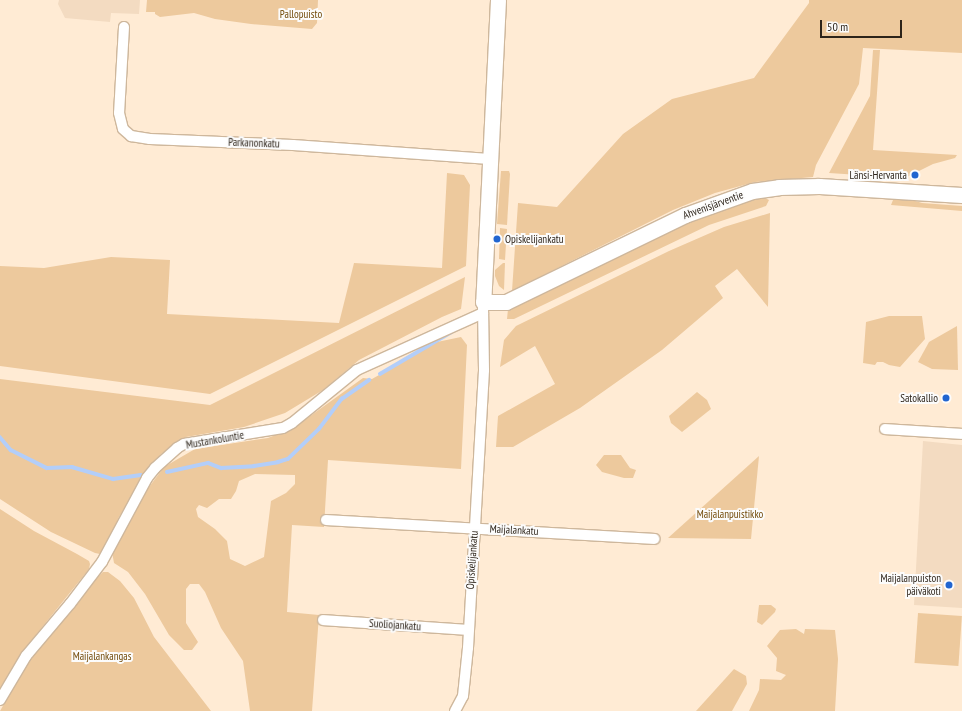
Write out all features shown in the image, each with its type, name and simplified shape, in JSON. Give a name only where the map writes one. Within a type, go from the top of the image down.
[{"type":"main road","name":"Opiskelijankatu","points":[[483,307],[498,0]]},
{"type":"main road","name":"Ahvenisjärventie","points":[[483,307],[506,302],[686,214],[752,191],[779,187],[819,186],[962,195]]},
{"type":"street","name":"Parkanonkatu","points":[[124,27],[119,113],[123,129],[132,136],[150,139],[309,146],[490,159]]},
{"type":"street","name":"Opiskelijankatu","points":[[455,711],[463,696],[468,630],[484,370],[483,307]]},
{"type":"street","name":"Mustankoluntie","points":[[0,700],[26,656],[70,604],[102,562],[147,478],[155,468],[177,448],[184,444],[283,428],[357,370],[483,307]]},
{"type":"street","points":[[885,429],[962,434]]},
{"type":"street","name":"Maijalankatu","points":[[326,520],[654,539]]},
{"type":"street","name":"Suoliojankatu","points":[[323,620],[468,630]]},
{"type":"shaded area","points":[[59,0],[140,0],[139,14],[111,13],[110,22],[65,18],[58,4]]},
{"type":"shaded area","points":[[923,441],[962,445],[962,608],[914,605]]},
{"type":"green space","name":"Pallopuisto","points":[[147,0],[318,0],[317,23],[312,29],[251,24],[215,19],[194,13],[160,17],[155,14],[155,12],[146,12]]},
{"type":"green space","points":[[809,0],[962,0],[962,53],[863,48],[859,84],[816,165],[813,177],[755,182],[715,193],[673,210],[512,291],[518,203],[557,207],[623,134],[672,99],[754,78],[809,3]]},
{"type":"green space","points":[[873,50],[880,50],[873,150],[957,155],[955,158],[933,164],[905,178],[829,173],[870,96]]},
{"type":"green space","points":[[501,171],[509,171],[510,174],[507,225],[497,224]]},
{"type":"green space","points":[[447,173],[464,175],[470,185],[466,266],[210,394],[0,366],[0,266],[44,268],[111,257],[170,260],[167,314],[339,323],[354,263],[442,268]]},
{"type":"green space","points":[[761,196],[769,200],[766,206],[709,225],[514,319],[507,319],[508,309],[512,306],[667,231],[728,205]]},
{"type":"green space","points":[[905,198],[922,203],[962,206],[962,211],[891,205],[893,200]]},
{"type":"green space","points":[[770,213],[768,307],[737,269],[715,286],[723,298],[662,350],[580,408],[513,447],[496,447],[498,416],[555,384],[535,346],[500,367],[504,340],[516,326],[669,251],[724,227]]},
{"type":"green space","points":[[500,228],[507,229],[505,260],[499,259]]},
{"type":"green space","points":[[505,263],[504,290],[499,286],[495,276],[495,270]]},
{"type":"green space","points":[[465,277],[461,309],[442,317],[359,360],[323,390],[285,413],[244,427],[186,437],[161,454],[137,487],[119,517],[106,546],[100,554],[51,532],[0,499],[0,379],[210,405]]},
{"type":"green space","points":[[889,316],[922,316],[925,339],[900,367],[883,362],[877,362],[875,365],[863,363],[866,322]]},
{"type":"green space","points":[[957,326],[958,370],[932,369],[918,362],[929,342]]},
{"type":"green space","points":[[461,337],[467,345],[461,469],[328,460],[324,527],[292,525],[287,612],[319,615],[312,711],[250,711],[243,661],[221,628],[205,592],[199,584],[190,584],[186,589],[186,623],[198,642],[192,650],[184,650],[169,635],[145,594],[128,572],[114,563],[112,552],[143,495],[164,467],[195,449],[268,438],[295,427],[363,378],[372,379],[437,342]],"holes":[[[255,474],[295,475],[295,484],[286,493],[271,501],[264,557],[245,566],[230,559],[227,541],[215,529],[198,517],[196,509],[199,505],[207,508],[219,499],[231,499],[236,491],[239,481]]]},
{"type":"green space","points":[[697,392],[707,400],[711,409],[682,432],[671,423],[669,416]]},
{"type":"green space","points":[[604,455],[621,455],[630,468],[636,470],[633,478],[624,478],[602,472],[596,465]]},
{"type":"green space","name":"Maijalanpuistikko","points":[[759,456],[751,539],[668,538]]},
{"type":"green space","points":[[0,509],[34,531],[89,561],[90,564],[89,569],[31,641],[0,688]]},
{"type":"green space","name":"Maijalankangas","points":[[103,572],[108,572],[120,581],[134,598],[154,637],[211,711],[0,711],[29,660],[88,586]]},
{"type":"green space","points":[[759,605],[771,605],[776,609],[775,612],[762,625],[757,622]]},
{"type":"green space","points":[[918,613],[962,616],[958,666],[915,663]]},
{"type":"green space","points":[[796,629],[804,634],[805,629],[835,630],[838,659],[835,711],[749,711],[759,690],[760,679],[781,680],[786,675],[776,671],[777,658],[767,646],[780,630]]},
{"type":"green space","points":[[734,669],[746,676],[747,684],[732,711],[696,711]]},
{"type":"waterway","points":[[380,374],[452,332]]},
{"type":"waterway","points":[[167,472],[208,463],[221,468],[254,466],[288,459],[319,429],[342,399],[369,380]]},
{"type":"waterway","points":[[0,437],[11,450],[47,468],[72,467],[113,479],[141,475]]},
{"type":"place","name":"Länsi-Hervanta","points":[[915,175]]},
{"type":"place","name":"Opiskelijankatu","points":[[497,239]]},
{"type":"place","name":"Satokallio","points":[[946,398]]},
{"type":"place","name":"Maijalanpuiston päiväkoti","points":[[949,585]]}]
